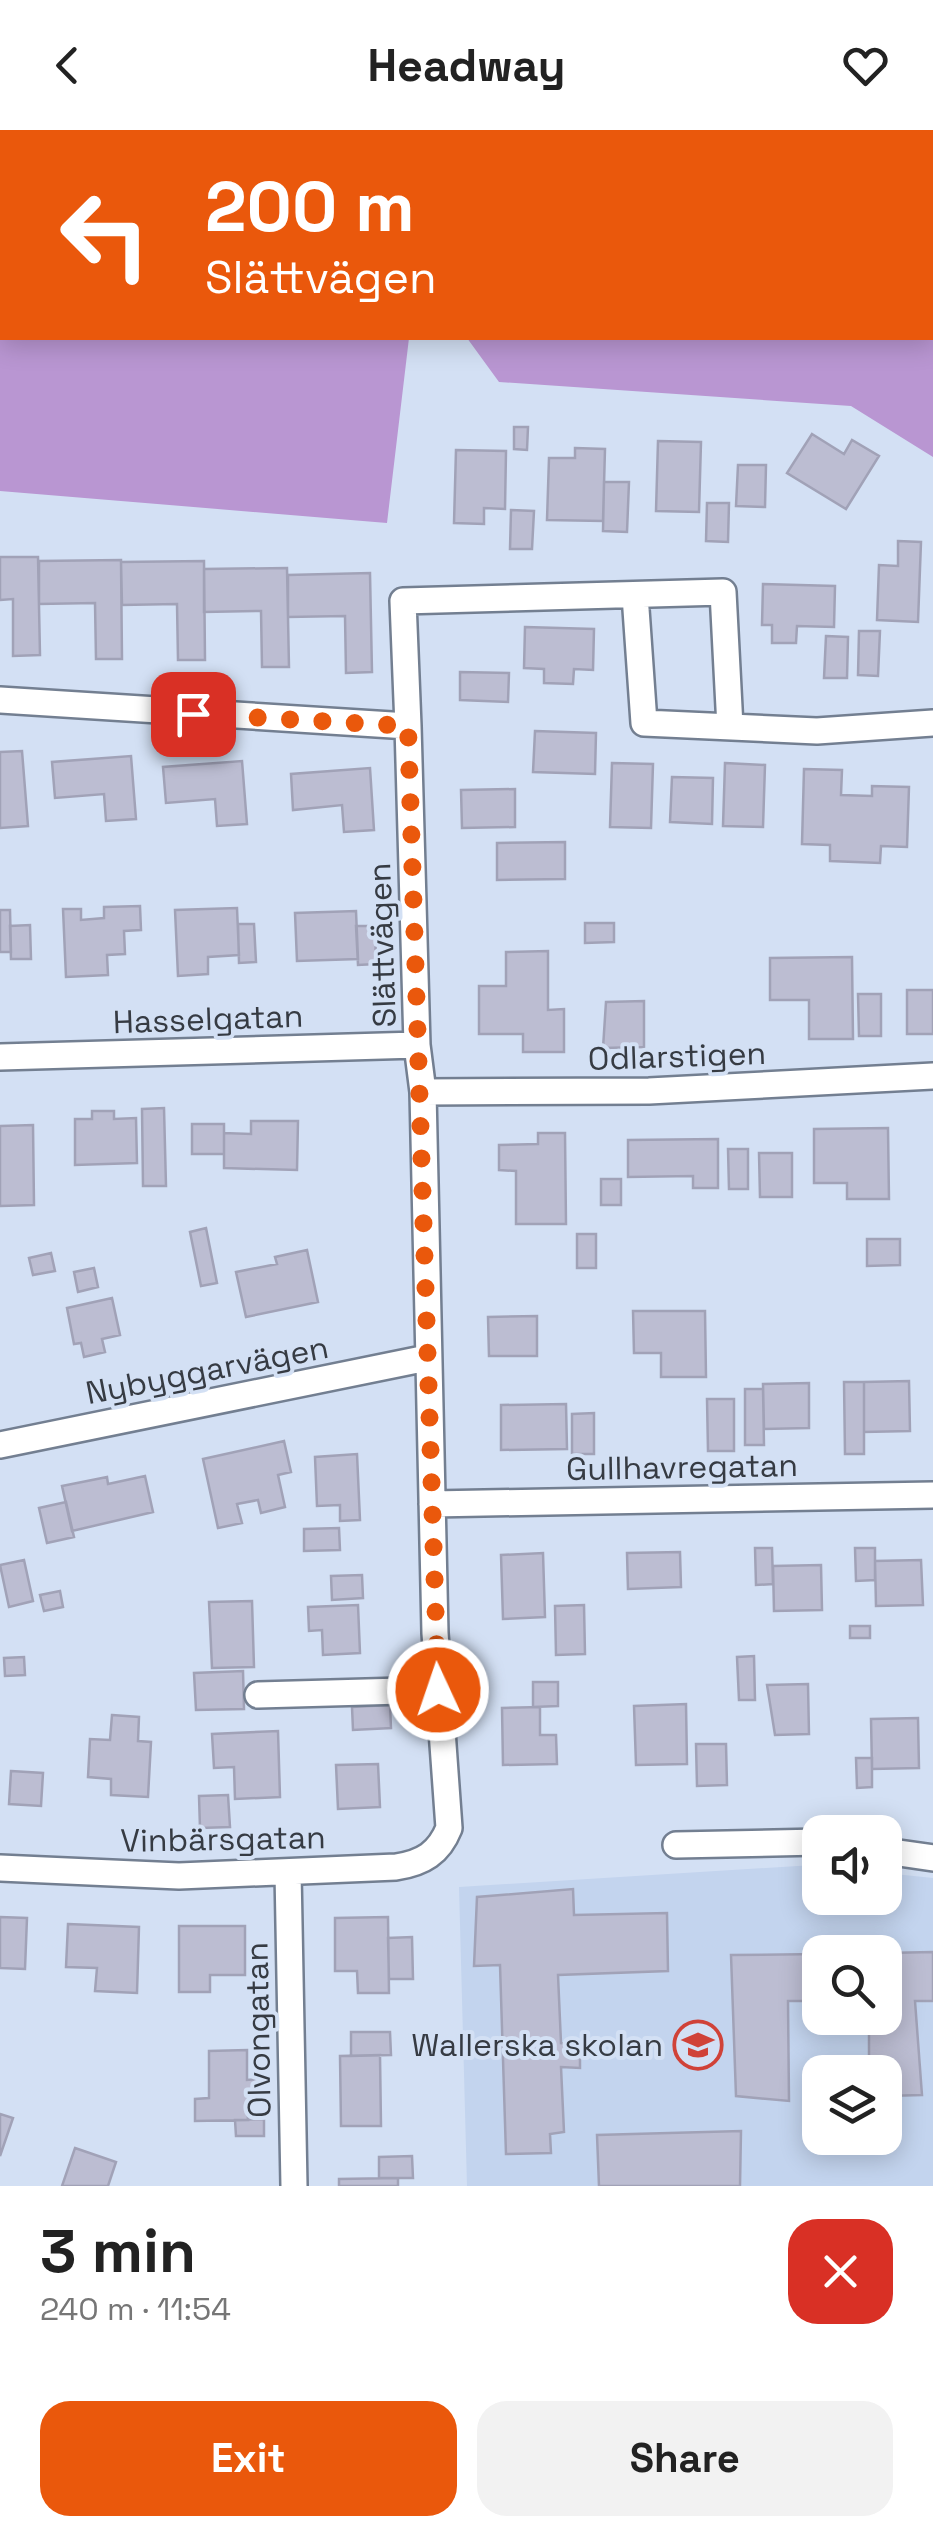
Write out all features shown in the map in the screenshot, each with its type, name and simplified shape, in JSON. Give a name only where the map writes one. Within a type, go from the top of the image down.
[{"type":"street","points":[[730,728],[722,592],[635,594],[644,723],[730,728],[817,731],[933,723]]},
{"type":"street","name":"Slättvägen","points":[[441,1846],[449,1828],[438,1690],[422,1092],[417,1045],[402,601],[635,594]]},
{"type":"street","points":[[0,700],[408,726]]},
{"type":"street","name":"Hasselgatan","points":[[0,1057],[417,1045]]},
{"type":"street","name":"Odlarstigen","points":[[422,1092],[649,1091],[933,1076]]},
{"type":"street","name":"Nybyggarvägen","points":[[0,1446],[428,1358]]},
{"type":"street","name":"Gullhavregatan","points":[[432,1504],[933,1496]]},
{"type":"street","points":[[258,1694],[438,1690]]},
{"type":"street","points":[[676,1844],[802,1842]]},
{"type":"street","name":"Vinbärsgatan","points":[[0,1868],[180,1876],[396,1867],[415,1864],[441,1846]]},
{"type":"street","points":[[902,1853],[933,1858]]},
{"type":"street","name":"Olvongatan","points":[[288,1872],[294,2186]]},
{"type":"shaded area","points":[[0,340],[409,340],[387,523],[0,491]]},
{"type":"shaded area","points":[[468,340],[933,340],[933,457],[851,406],[499,382]]},
{"type":"shaded area","name":"Wallerska skolan","points":[[802,1866],[802,1915],[902,1915],[902,1875],[933,1878],[933,2186],[467,2186],[459,1887]]},
{"type":"building","points":[[514,427],[528,427],[527,450],[514,449]]},
{"type":"building","points":[[812,434],[844,454],[852,440],[879,456],[846,509],[787,473]]},
{"type":"building","points":[[658,441],[701,442],[699,512],[656,511]]},
{"type":"building","points":[[575,448],[605,449],[603,521],[547,520],[549,458],[575,458]]},
{"type":"building","points":[[456,450],[506,451],[505,509],[484,508],[484,524],[454,523]]},
{"type":"building","points":[[738,465],[766,465],[765,507],[736,506]]},
{"type":"building","points":[[604,482],[629,482],[627,532],[603,531]]},
{"type":"building","points":[[707,503],[729,503],[728,542],[706,541]]},
{"type":"building","points":[[511,510],[534,511],[532,549],[510,549]]},
{"type":"building","points":[[898,541],[921,542],[918,622],[877,620],[879,565],[898,566]]},
{"type":"building","points":[[0,557],[38,557],[40,655],[13,656],[13,599],[0,600]]},
{"type":"building","points":[[121,560],[122,659],[96,659],[95,603],[39,604],[39,561]]},
{"type":"building","points":[[204,561],[205,660],[178,660],[177,604],[122,605],[121,562]]},
{"type":"building","points":[[287,568],[289,667],[262,667],[261,611],[204,612],[204,569]]},
{"type":"building","points":[[370,573],[372,672],[346,673],[345,616],[288,617],[288,575]]},
{"type":"building","points":[[763,584],[835,586],[834,627],[797,626],[796,643],[772,643],[772,625],[762,625]]},
{"type":"building","points":[[525,627],[594,629],[593,670],[574,669],[573,684],[544,683],[544,669],[524,668]]},
{"type":"building","points":[[859,631],[880,631],[878,676],[858,675]]},
{"type":"building","points":[[826,636],[848,637],[847,678],[824,678]]},
{"type":"building","points":[[460,672],[509,673],[508,702],[460,700]]},
{"type":"building","points":[[535,731],[596,733],[595,774],[533,772]]},
{"type":"building","points":[[22,751],[28,826],[0,828],[0,752]]},
{"type":"building","points":[[131,756],[136,819],[106,821],[104,794],[55,798],[52,762]]},
{"type":"building","points":[[242,761],[247,824],[217,826],[215,799],[166,803],[163,767]]},
{"type":"building","points":[[612,763],[653,764],[651,828],[610,827]]},
{"type":"building","points":[[725,763],[765,765],[763,827],[723,826]]},
{"type":"building","points":[[370,768],[374,830],[344,832],[342,805],[293,810],[291,774]]},
{"type":"building","points":[[804,769],[842,770],[841,795],[872,796],[872,786],[909,787],[907,847],[881,846],[880,863],[830,861],[830,845],[802,844]]},
{"type":"building","points":[[672,777],[713,778],[712,824],[670,822]]},
{"type":"building","points":[[515,789],[515,827],[462,828],[461,790]]},
{"type":"building","points":[[565,842],[565,879],[497,880],[497,843]]},
{"type":"building","points":[[140,906],[141,930],[124,931],[125,954],[107,955],[108,975],[66,977],[63,909],[81,909],[81,920],[104,918],[104,907]]},
{"type":"building","points":[[237,908],[239,955],[208,957],[208,974],[178,976],[175,910]]},
{"type":"building","points":[[0,910],[10,910],[11,952],[0,952]]},
{"type":"building","points":[[356,911],[358,959],[297,961],[295,913]]},
{"type":"building","points":[[585,923],[614,923],[614,942],[585,943]]},
{"type":"building","points":[[238,924],[254,924],[256,962],[239,963]]},
{"type":"building","points":[[30,925],[31,959],[11,959],[10,926]]},
{"type":"building","points":[[356,926],[375,926],[376,964],[358,965]]},
{"type":"building","points":[[548,951],[548,1010],[564,1009],[564,1052],[523,1052],[523,1034],[479,1034],[479,986],[506,986],[506,952]]},
{"type":"building","points":[[852,957],[853,1039],[809,1039],[809,1000],[770,1000],[770,958]]},
{"type":"building","points":[[907,990],[933,990],[933,1034],[907,1034]]},
{"type":"building","points":[[858,994],[881,994],[881,1036],[859,1036]]},
{"type":"building","points":[[644,1001],[644,1047],[603,1048],[606,1002]]},
{"type":"building","points":[[164,1108],[166,1186],[143,1186],[142,1109]]},
{"type":"building","points":[[92,1111],[114,1111],[114,1119],[136,1118],[137,1163],[75,1165],[75,1119],[92,1119]]},
{"type":"building","points":[[251,1121],[298,1121],[297,1170],[224,1168],[224,1133],[251,1134]]},
{"type":"building","points":[[192,1124],[224,1124],[224,1154],[192,1154]]},
{"type":"building","points":[[33,1125],[34,1205],[0,1206],[0,1126]]},
{"type":"building","points":[[888,1128],[889,1199],[847,1199],[847,1183],[814,1183],[814,1129]]},
{"type":"building","points":[[538,1133],[565,1133],[566,1224],[516,1224],[516,1171],[499,1170],[499,1145],[538,1144]]},
{"type":"building","points":[[718,1139],[718,1188],[693,1188],[693,1176],[628,1177],[628,1140]]},
{"type":"building","points":[[728,1149],[748,1149],[748,1189],[729,1189]]},
{"type":"building","points":[[759,1153],[792,1153],[792,1197],[760,1197]]},
{"type":"building","points":[[601,1179],[621,1179],[621,1205],[601,1205]]},
{"type":"building","points":[[206,1228],[217,1283],[201,1286],[190,1232]]},
{"type":"building","points":[[577,1234],[596,1234],[596,1268],[577,1268]]},
{"type":"building","points":[[867,1239],[900,1239],[900,1265],[867,1266]]},
{"type":"building","points":[[307,1250],[318,1302],[246,1317],[236,1272],[277,1264],[275,1257]]},
{"type":"building","points":[[51,1253],[55,1271],[33,1275],[29,1258]]},
{"type":"building","points":[[94,1268],[98,1287],[78,1292],[74,1272]]},
{"type":"building","points":[[112,1298],[120,1335],[102,1339],[105,1352],[84,1357],[81,1343],[74,1344],[67,1308]]},
{"type":"building","points":[[633,1311],[705,1311],[706,1377],[661,1377],[661,1353],[634,1353]]},
{"type":"building","points":[[537,1316],[537,1356],[489,1356],[488,1317]]},
{"type":"building","points":[[909,1381],[910,1431],[864,1432],[864,1382]]},
{"type":"building","points":[[844,1382],[864,1382],[864,1454],[845,1454]]},
{"type":"building","points":[[809,1383],[809,1428],[764,1429],[763,1384]]},
{"type":"building","points":[[745,1389],[763,1389],[764,1445],[745,1445]]},
{"type":"building","points":[[707,1399],[734,1399],[734,1451],[708,1451]]},
{"type":"building","points":[[566,1404],[567,1449],[501,1450],[501,1405]]},
{"type":"building","points":[[594,1413],[594,1454],[572,1454],[572,1414]]},
{"type":"building","points":[[284,1441],[291,1472],[278,1475],[285,1507],[261,1513],[258,1500],[237,1504],[242,1523],[218,1528],[203,1459]]},
{"type":"building","points":[[357,1454],[360,1520],[340,1521],[340,1505],[317,1506],[315,1457]]},
{"type":"building","points":[[145,1476],[153,1512],[72,1531],[62,1486],[107,1477],[108,1484]]},
{"type":"building","points":[[66,1502],[74,1537],[47,1543],[39,1508]]},
{"type":"building","points":[[339,1528],[340,1550],[304,1551],[304,1529]]},
{"type":"building","points":[[755,1548],[772,1548],[773,1584],[756,1585]]},
{"type":"building","points":[[855,1548],[875,1548],[875,1580],[856,1581]]},
{"type":"building","points":[[680,1552],[681,1587],[628,1589],[627,1553]]},
{"type":"building","points":[[543,1553],[545,1617],[503,1619],[501,1555]]},
{"type":"building","points":[[24,1560],[33,1601],[9,1607],[0,1565]]},
{"type":"building","points":[[921,1560],[923,1605],[876,1606],[875,1561]]},
{"type":"building","points":[[821,1565],[822,1610],[774,1611],[773,1566]]},
{"type":"building","points":[[362,1575],[363,1598],[332,1600],[331,1576]]},
{"type":"building","points":[[60,1591],[63,1607],[44,1611],[40,1595]]},
{"type":"building","points":[[252,1601],[254,1667],[212,1668],[209,1602]]},
{"type":"building","points":[[358,1605],[360,1653],[323,1655],[322,1630],[309,1631],[308,1607]]},
{"type":"building","points":[[584,1605],[585,1654],[556,1655],[555,1606]]},
{"type":"building","points":[[850,1626],[870,1626],[870,1638],[850,1638]]},
{"type":"building","points":[[754,1656],[755,1700],[739,1700],[737,1657]]},
{"type":"building","points":[[24,1657],[25,1675],[5,1676],[4,1658]]},
{"type":"building","points":[[243,1671],[244,1709],[196,1710],[194,1673]]},
{"type":"building","points":[[533,1682],[558,1682],[558,1706],[533,1707]]},
{"type":"building","points":[[808,1684],[809,1734],[775,1735],[767,1685]]},
{"type":"building","points":[[686,1704],[687,1764],[636,1765],[634,1706]]},
{"type":"building","points":[[390,1705],[391,1728],[353,1730],[352,1707]]},
{"type":"building","points":[[540,1707],[540,1735],[556,1735],[557,1764],[503,1765],[502,1708]]},
{"type":"building","points":[[112,1715],[139,1717],[138,1741],[151,1742],[148,1797],[111,1795],[111,1779],[88,1777],[90,1739],[110,1740]]},
{"type":"building","points":[[918,1718],[919,1768],[872,1769],[871,1719]]},
{"type":"building","points":[[278,1731],[280,1797],[235,1799],[234,1767],[214,1768],[212,1734]]},
{"type":"building","points":[[696,1744],[726,1744],[727,1785],[697,1786]]},
{"type":"building","points":[[856,1758],[872,1758],[872,1787],[857,1788]]},
{"type":"building","points":[[378,1764],[380,1807],[338,1809],[336,1765]]},
{"type":"building","points":[[11,1771],[43,1773],[41,1806],[9,1804]]},
{"type":"building","points":[[228,1795],[230,1827],[200,1828],[199,1796]]},
{"type":"building","points":[[573,1889],[574,1915],[667,1913],[668,1971],[558,1975],[561,2043],[580,2045],[580,2068],[561,2067],[564,2132],[550,2134],[551,2153],[506,2154],[500,1965],[474,1966],[477,1897]]},
{"type":"building","points":[[0,1917],[27,1918],[25,1969],[0,1968]]},
{"type":"building","points":[[388,1917],[389,1993],[358,1993],[357,1971],[335,1971],[335,1918]]},
{"type":"building","points":[[68,1924],[139,1927],[137,1993],[95,1991],[97,1968],[66,1967]]},
{"type":"building","points":[[179,1926],[245,1926],[245,1975],[210,1975],[210,1992],[179,1992]]},
{"type":"building","points":[[412,1937],[413,1979],[389,1979],[388,1938]]},
{"type":"building","points":[[933,1952],[933,2001],[915,2001],[922,2095],[902,2096],[902,2055],[869,2055],[869,2035],[902,2035],[902,1953]]},
{"type":"building","points":[[802,1954],[802,2001],[788,2001],[789,2101],[736,2096],[731,1955]]},
{"type":"building","points":[[351,2032],[390,2032],[391,2055],[351,2056]]},
{"type":"building","points":[[247,2050],[247,2080],[261,2079],[261,2102],[247,2102],[248,2120],[195,2121],[195,2099],[209,2098],[209,2051]]},
{"type":"building","points":[[380,2055],[381,2126],[341,2126],[340,2056]]},
{"type":"building","points":[[0,2114],[13,2118],[0,2156]]},
{"type":"building","points":[[264,2119],[264,2136],[236,2136],[235,2120]]},
{"type":"building","points":[[741,2131],[740,2186],[599,2186],[597,2135]]},
{"type":"building","points":[[75,2148],[116,2162],[108,2186],[62,2186]]},
{"type":"building","points":[[412,2156],[413,2178],[379,2178],[379,2157]]},
{"type":"building","points":[[398,2178],[398,2186],[339,2186],[339,2179]]},
{"type":"place","name":"Wallerska skolan","points":[[698,2045]]},
{"type":"route","points":[[193,714],[408,726],[438,1690]]}]
